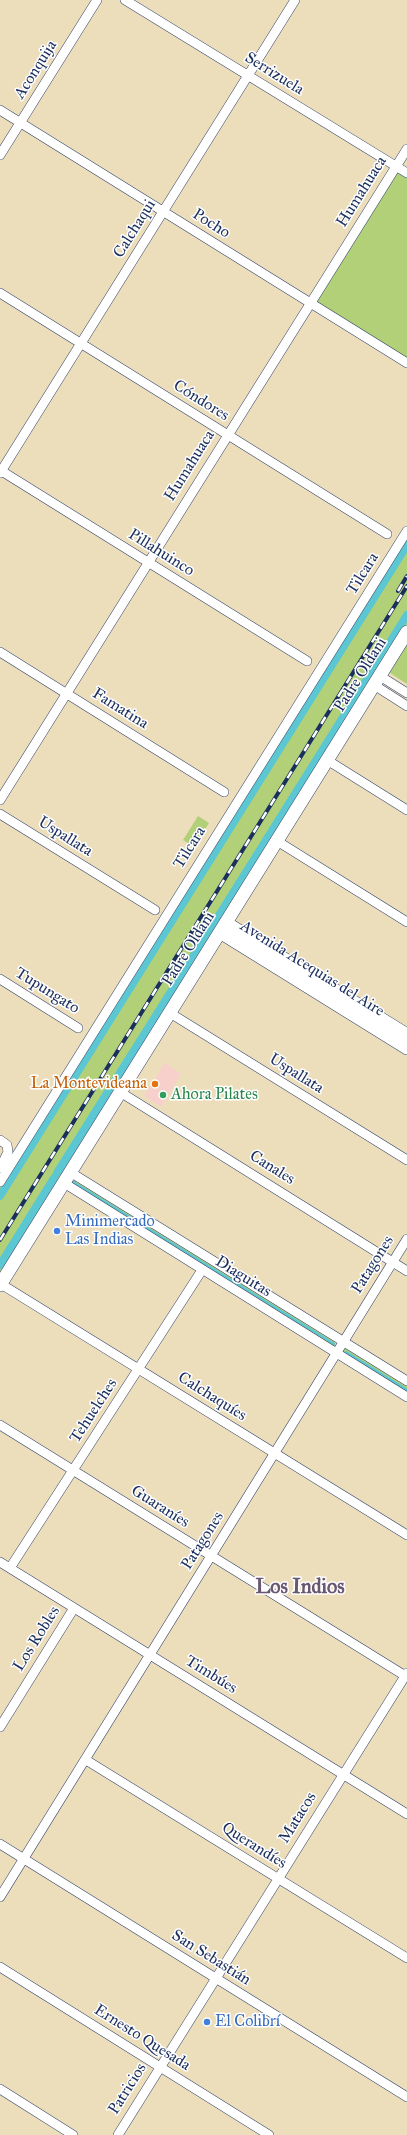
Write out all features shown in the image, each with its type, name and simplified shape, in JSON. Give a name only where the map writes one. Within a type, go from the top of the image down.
[{"type":"main road","name":"Padre Oldani","points":[[0,1284],[407,632]]},
{"type":"main road","name":"Avenida Acequias del Aire","points":[[223,927],[407,1035]]},
{"type":"main road","name":"Avenida Acequias del Aire","points":[[223,927],[407,1048]]},
{"type":"street","name":"Aconquija","points":[[0,155],[97,0]]},
{"type":"street","name":"Serrizuela","points":[[125,0],[407,173]]},
{"type":"street","name":"Calchaqui","points":[[0,471],[81,344],[295,0]]},
{"type":"street","name":"Pocho","points":[[0,110],[407,364]]},
{"type":"street","name":"Humahuaca","points":[[0,800],[309,303],[407,149]]},
{"type":"street","name":"Cóndores","points":[[0,293],[386,534]]},
{"type":"street","name":"Pillahuinco","points":[[0,471],[308,660]]},
{"type":"street","name":"Tilcara","points":[[0,1182],[407,531]]},
{"type":"street","name":"Famatina","points":[[0,652],[224,792]]},
{"type":"street","points":[[377,681],[407,693]]},
{"type":"street","points":[[377,681],[407,706]]},
{"type":"street","points":[[327,760],[407,810]]},
{"type":"street","name":"Uspallata","points":[[0,814],[155,910]]},
{"type":"street","points":[[277,841],[407,922]]},
{"type":"street","name":"Tupungato","points":[[0,979],[78,1028]]},
{"type":"street","name":"Uspallata","points":[[170,1013],[407,1160]]},
{"type":"street","name":"Canales","points":[[120,1092],[407,1271]]},
{"type":"street","points":[[0,1168],[8,1152],[4,1143]]},
{"type":"street","name":"Diaguitas","points":[[67,1177],[202,1270],[407,1397]]},
{"type":"street","name":"Diaguitas","points":[[67,1177],[343,1341],[407,1381]]},
{"type":"street","name":"Patagones","points":[[0,1897],[407,1239]]},
{"type":"street","name":"Tehuelches","points":[[10,1568],[202,1270]]},
{"type":"street","name":"Calchaquíes","points":[[0,1284],[407,1535]]},
{"type":"street","name":"Guaraníes","points":[[0,1426],[211,1557],[406,1675]]},
{"type":"street","name":"Timbúes","points":[[0,1562],[407,1814]]},
{"type":"street","name":"Los Robles","points":[[0,1727],[74,1608]]},
{"type":"street","name":"Matacos","points":[[215,1978],[406,1675]]},
{"type":"street","name":"Querandíes","points":[[86,1760],[407,1958]]},
{"type":"street","name":"San Sebastián","points":[[0,1844],[407,2097]]},
{"type":"street","name":"Ernesto Quesada","points":[[0,1967],[269,2135]]},
{"type":"street","name":"Patricios","points":[[118,2135],[215,1978]]},
{"type":"street","points":[[0,2089],[73,2135]]},
{"type":"shaded area","points":[[165,1063],[181,1074],[161,1107],[144,1096]]},
{"type":"green space","points":[[396,167],[407,173],[407,363],[309,303]]},
{"type":"green space","points":[[407,531],[407,632],[0,1285],[0,1182]]},
{"type":"green space","points":[[407,640],[407,684],[387,671]]},
{"type":"green space","points":[[198,816],[209,823],[194,847],[183,840]]},
{"type":"green space","points":[[73,1179],[335,1342],[335,1347],[333,1348],[72,1185],[70,1180]]},
{"type":"green space","points":[[344,1349],[348,1349],[407,1386],[407,1395],[342,1354]]},
{"type":"waterway","points":[[0,1196],[407,545]]},
{"type":"waterway","points":[[216,920],[407,615]]},
{"type":"waterway","points":[[57,1173],[213,925]]},
{"type":"waterway","points":[[0,1265],[54,1178]]},
{"type":"waterway","points":[[73,1182],[334,1344]]},
{"type":"waterway","points":[[346,1352],[407,1390]]},
{"type":"railway","points":[[398,591],[407,576]]},
{"type":"railway","points":[[0,1240],[407,586]]},
{"type":"place","name":"La Montevideana","points":[[155,1084]]},
{"type":"place","name":"Ahora Pilates","points":[[163,1095]]},
{"type":"place","name":"Minimercado Las Indias","points":[[57,1231]]},
{"type":"place","name":"El Colibrí","points":[[207,2022]]},
{"type":"district","name":"Los Indios","points":[[300,1588]]}]
